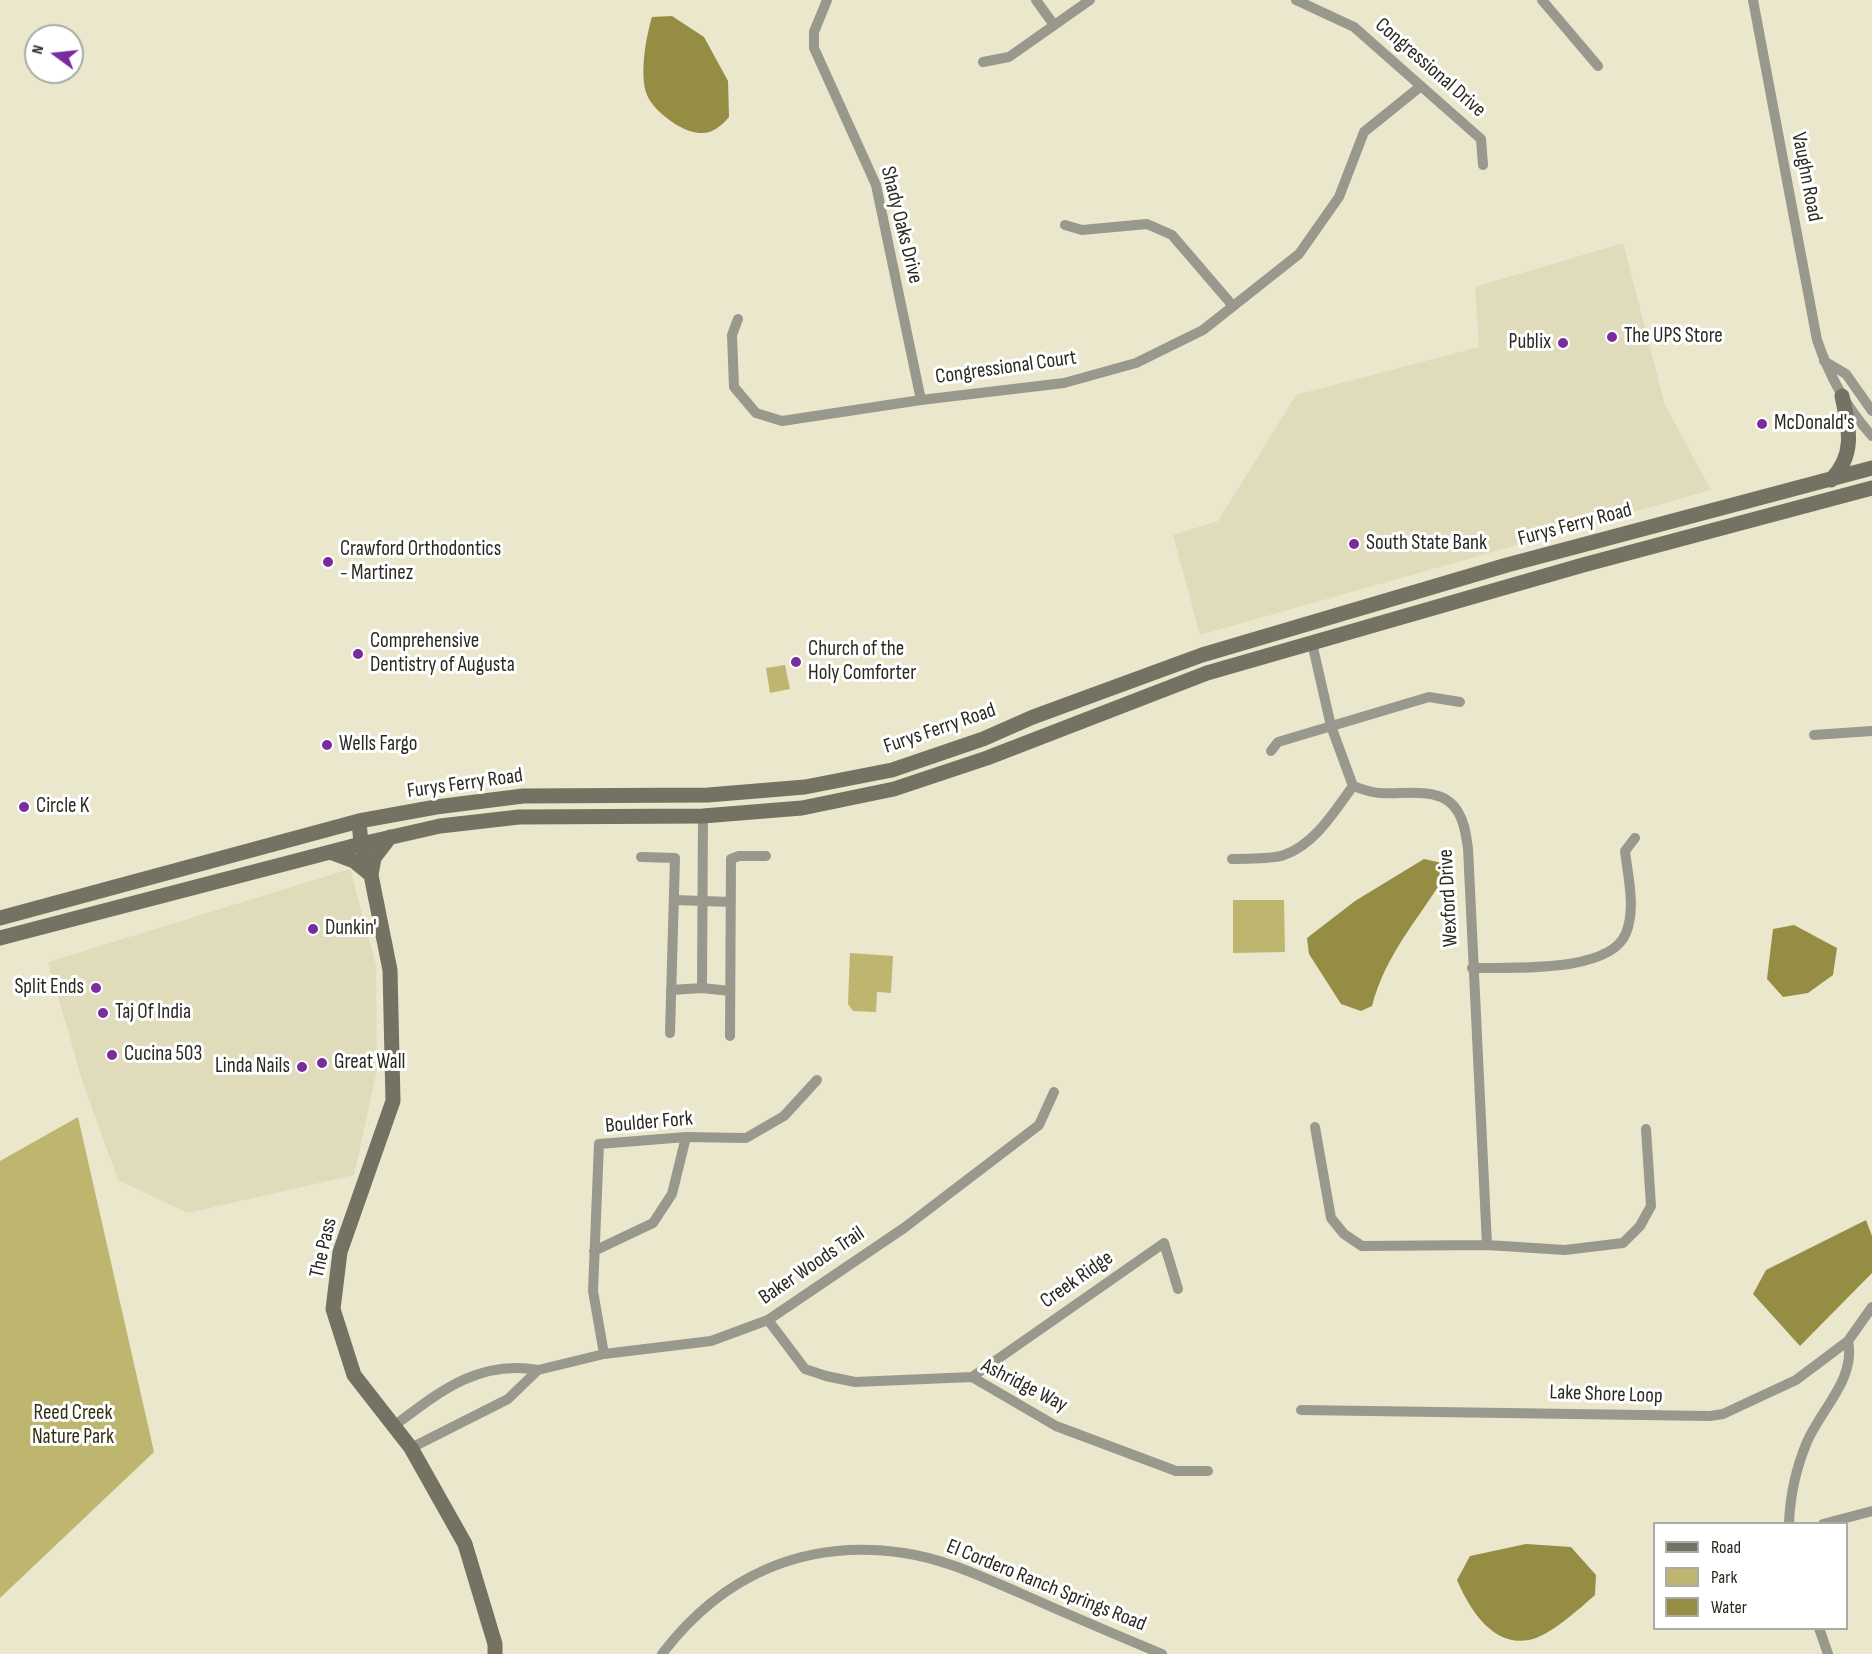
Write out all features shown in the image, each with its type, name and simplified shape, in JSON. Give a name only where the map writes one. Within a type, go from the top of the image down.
[{"type":"main road","points":[[1832,480],[1842,469],[1849,452],[1849,429],[1842,396]]},
{"type":"main road","name":"Furys Ferry Road","points":[[0,918],[359,821],[523,796],[708,795],[805,788],[892,770],[983,739],[1033,717],[1202,655],[1507,565],[1872,468]]},
{"type":"main road","name":"Furys Ferry Road","points":[[0,938],[361,844],[440,826],[519,817],[703,816],[825,805],[894,789],[987,758],[1207,673],[1583,565],[1872,488]]},
{"type":"main road","name":"The Pass","points":[[359,821],[361,844],[371,875],[390,970],[393,1101],[340,1252],[333,1308],[354,1376],[411,1448],[465,1544],[495,1644],[495,1654]]},
{"type":"main road","points":[[330,852],[354,861],[371,875],[374,858],[390,837]]},
{"type":"main road","points":[[31,910],[36,929]]},
{"type":"street","name":"Shady Oaks Drive","points":[[827,0],[814,32],[814,48],[876,185],[921,400]]},
{"type":"street","points":[[1035,0],[1054,26]]},
{"type":"street","points":[[982,62],[1009,57],[1090,0]]},
{"type":"street","name":"Congressional Drive","points":[[1296,0],[1353,27],[1421,86],[1481,139],[1483,165]]},
{"type":"street","points":[[1542,0],[1598,66]]},
{"type":"street","name":"Vaughn Road","points":[[1752,0],[1817,340],[1842,396],[1872,436]]},
{"type":"street","name":"Congressional Court","points":[[738,319],[732,335],[734,387],[756,413],[782,421],[921,400],[1064,383],[1136,363],[1203,330],[1299,254],[1340,197],[1364,132],[1421,86]]},
{"type":"street","points":[[1065,225],[1082,230],[1147,224],[1172,235],[1233,306]]},
{"type":"street","points":[[1824,360],[1846,374],[1872,411]]},
{"type":"street","points":[[1232,859],[1283,856],[1304,844],[1323,827],[1353,786],[1331,726],[1312,643]]},
{"type":"street","points":[[1271,751],[1278,742],[1430,697],[1460,702]]},
{"type":"street","points":[[1814,735],[1872,731]]},
{"type":"street","name":"Wexford Drive","points":[[1353,786],[1377,793],[1419,792],[1438,795],[1457,809],[1468,848],[1487,1245]]},
{"type":"street","points":[[702,988],[703,816]]},
{"type":"street","points":[[1472,969],[1581,963],[1608,953],[1625,935],[1631,912],[1625,851],[1635,838]]},
{"type":"street","points":[[730,1036],[731,859],[739,856],[766,856]]},
{"type":"street","points":[[641,857],[675,858],[670,1033]]},
{"type":"street","points":[[674,900],[731,902]]},
{"type":"street","points":[[671,990],[702,988],[730,991]]},
{"type":"street","name":"Boulder Fork","points":[[604,1354],[593,1291],[598,1144],[686,1137],[746,1138],[784,1116],[817,1080]]},
{"type":"street","name":"Baker Woods Trail","points":[[394,1426],[437,1394],[477,1373],[506,1366],[538,1370],[604,1354],[711,1341],[768,1320],[903,1228],[1039,1125],[1054,1092]]},
{"type":"street","points":[[1315,1127],[1331,1218],[1344,1234],[1362,1246],[1487,1245],[1565,1250],[1623,1243],[1641,1226],[1651,1206],[1646,1129]]},
{"type":"street","points":[[594,1251],[653,1223],[672,1194],[686,1137]]},
{"type":"street","name":"Creek Ridge","points":[[972,1377],[1164,1243],[1178,1290]]},
{"type":"street","name":"Lake Shore Loop","points":[[1301,1410],[1526,1412],[1651,1418],[1723,1414],[1796,1380],[1848,1341],[1872,1307]]},
{"type":"street","name":"Ashridge Way","points":[[768,1320],[805,1369],[825,1376],[855,1382],[972,1377],[1056,1426],[1176,1471],[1208,1471]]},
{"type":"street","points":[[1789,1522],[1790,1499],[1797,1471],[1808,1440],[1842,1381],[1851,1357],[1848,1341]]},
{"type":"street","points":[[411,1448],[508,1399],[538,1370]]},
{"type":"street","points":[[1831,1522],[1872,1511]]},
{"type":"street","name":"El Cordero Ranch Springs Road","points":[[662,1654],[682,1628],[716,1598],[751,1576],[769,1566],[831,1550],[904,1553],[960,1568],[1162,1654]]},
{"type":"street","points":[[1819,1630],[1828,1654]]},
{"type":"shaded area","points":[[1623,243],[1665,405],[1711,490],[1200,635],[1173,535],[1218,521],[1296,395],[1479,347],[1475,287]]},
{"type":"shaded area","points":[[350,869],[376,965],[377,1070],[354,1175],[188,1213],[118,1180],[83,1083],[48,962]]},
{"type":"green space","points":[[785,665],[790,689],[770,693],[766,668]]},
{"type":"green space","points":[[1233,900],[1284,900],[1285,952],[1233,953]]},
{"type":"green space","points":[[850,953],[893,956],[891,993],[877,992],[876,1012],[853,1011],[848,1004]]},
{"type":"green space","name":"Reed Creek Nature Park","points":[[78,1117],[154,1452],[0,1598],[0,1161]]},
{"type":"water","points":[[672,16],[704,37],[728,81],[729,117],[721,126],[710,132],[687,130],[670,121],[656,108],[647,95],[643,67],[652,17]]},
{"type":"water","points":[[1424,859],[1442,863],[1446,874],[1394,953],[1372,1006],[1361,1011],[1341,1004],[1309,954],[1307,938],[1355,901]]},
{"type":"water","points":[[1794,925],[1837,948],[1833,975],[1808,993],[1783,997],[1767,979],[1773,929]]},
{"type":"water","points":[[1866,1220],[1872,1236],[1872,1273],[1800,1346],[1753,1294],[1766,1270]]},
{"type":"water","points":[[1526,1544],[1571,1547],[1596,1575],[1595,1595],[1546,1633],[1529,1640],[1516,1641],[1504,1638],[1484,1623],[1468,1602],[1457,1580],[1470,1556]]},
{"type":"place","name":"The UPS Store","points":[[1612,337]]},
{"type":"place","name":"Publix","points":[[1563,343]]},
{"type":"place","name":"McDonald's","points":[[1762,424]]},
{"type":"place","name":"South State Bank","points":[[1354,544]]},
{"type":"place","name":"Crawford Orthodontics - Martinez","points":[[328,562]]},
{"type":"place","name":"Comprehensive Dentistry of Augusta","points":[[358,654]]},
{"type":"place","name":"Church of the Holy Comforter","points":[[796,662]]},
{"type":"place","name":"Wells Fargo","points":[[327,745]]},
{"type":"place","name":"Circle K","points":[[24,807]]},
{"type":"place","name":"Dunkin'","points":[[313,929]]},
{"type":"place","name":"Split Ends","points":[[96,988]]},
{"type":"place","name":"Taj Of India","points":[[103,1013]]},
{"type":"place","name":"Cucina 503","points":[[112,1055]]},
{"type":"place","name":"Great Wall","points":[[322,1063]]},
{"type":"place","name":"Linda Nails","points":[[302,1067]]}]
